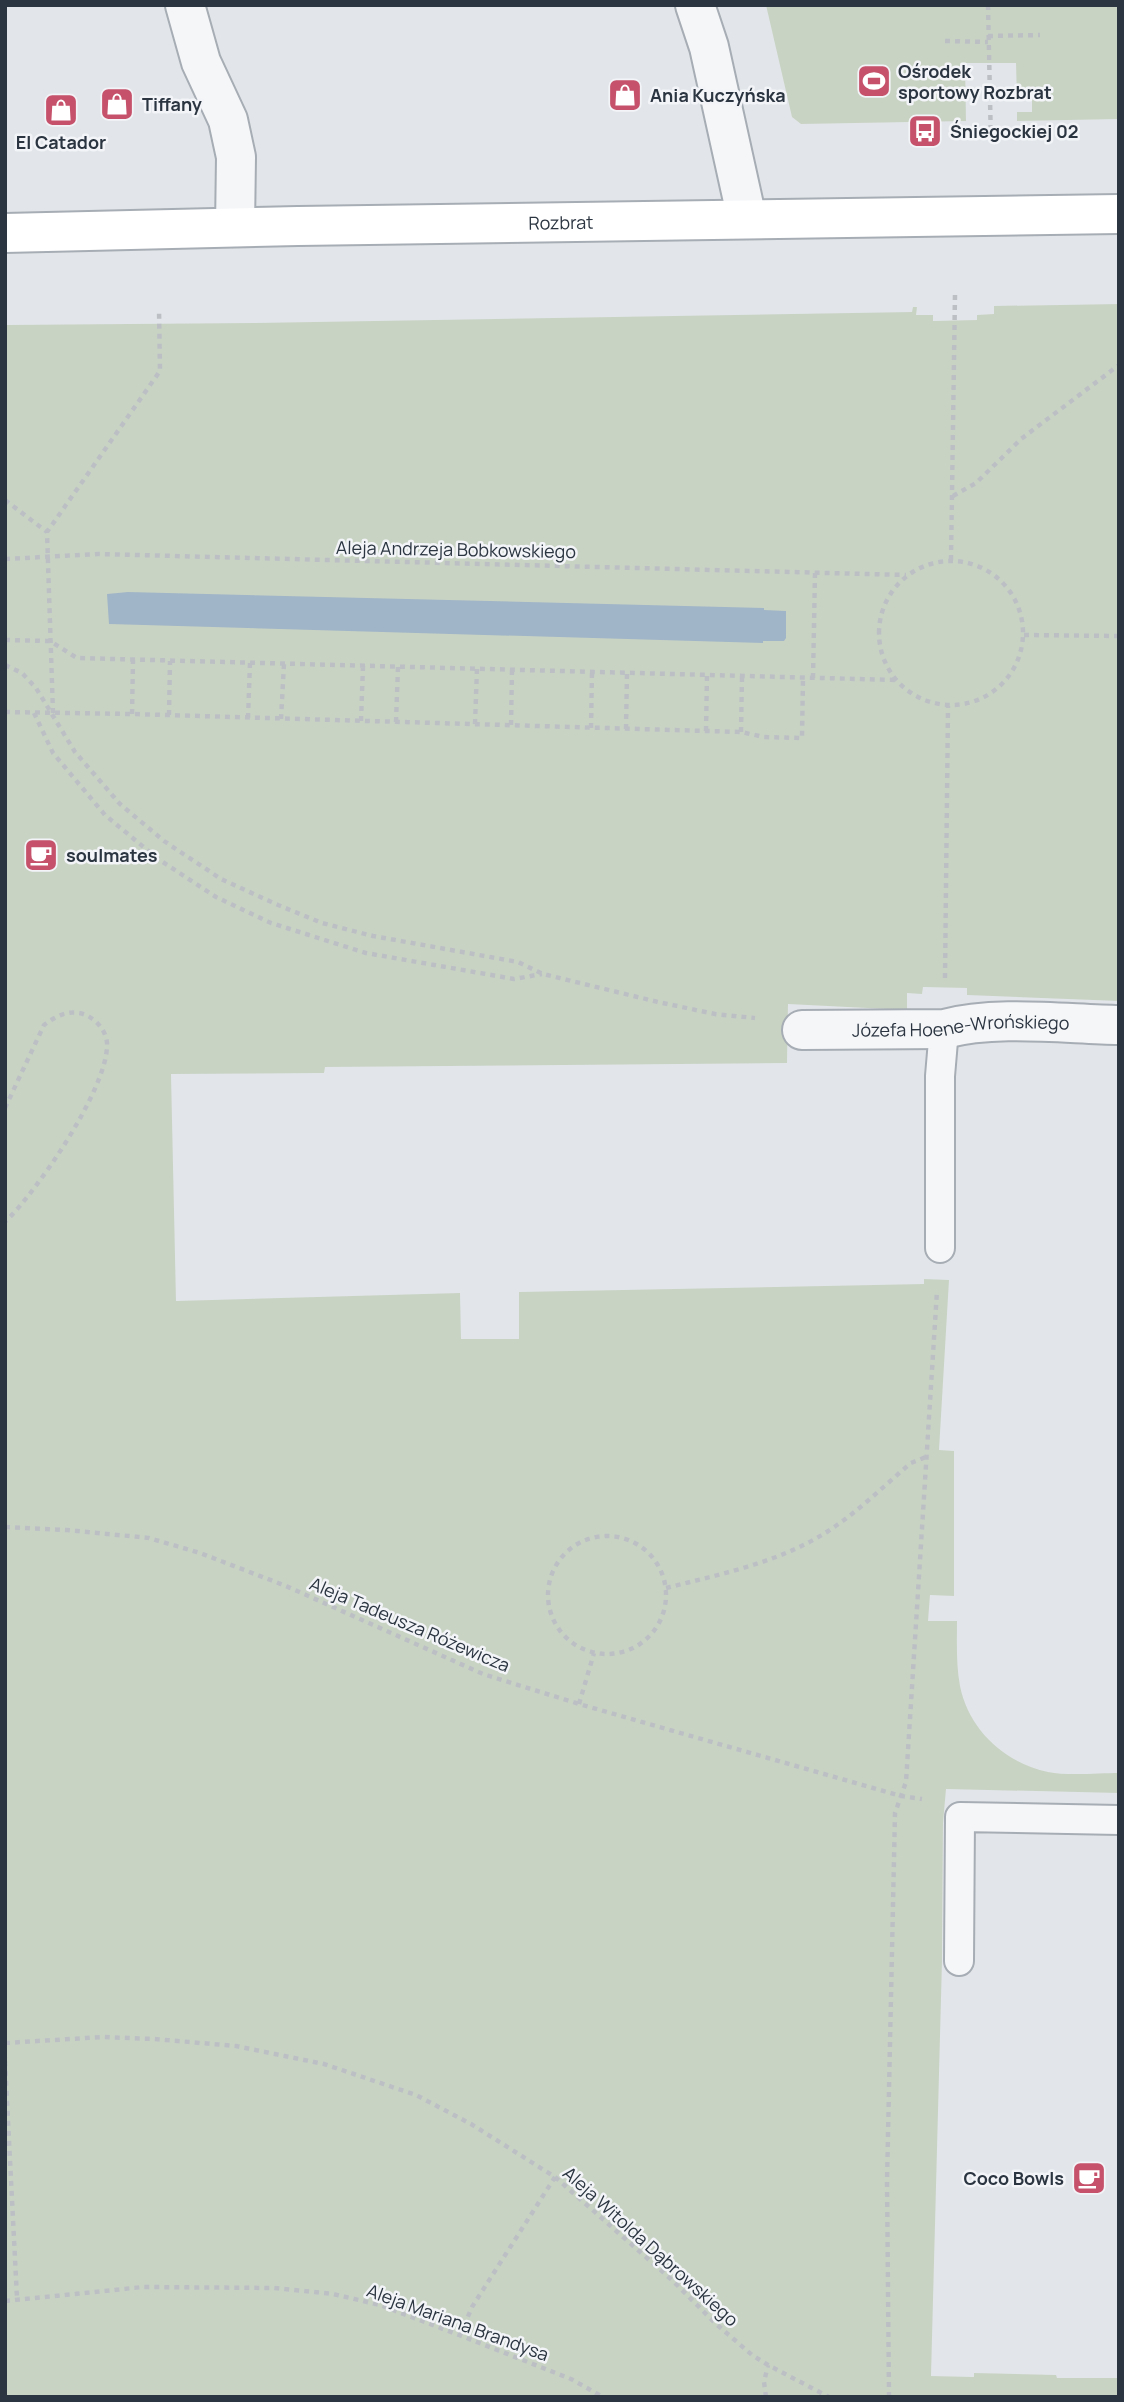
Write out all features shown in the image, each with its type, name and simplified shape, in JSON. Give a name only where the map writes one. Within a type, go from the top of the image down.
[{"type":"street","points":[[185,5],[201,62],[228,120],[236,157],[235,228]]},
{"type":"street","points":[[695,5],[709,47],[747,219]]},
{"type":"street","name":"Rozbrat","points":[[5,233],[1119,214]]},
{"type":"street","name":"Józefa Hoene-Wrońskiego","points":[[803,1030],[944,1029],[987,1022],[1119,1025]]},
{"type":"lane","points":[[940,1248],[940,1076],[944,1029]]},
{"type":"lane","points":[[959,1961],[960,1817],[1119,1820]]},
{"type":"path","points":[[988,5],[990,145]]},
{"type":"path","points":[[945,41],[1040,35]]},
{"type":"path","points":[[951,560],[955,294]]},
{"type":"path","points":[[53,714],[47,532],[160,371],[159,309]]},
{"type":"path","points":[[952,496],[976,483],[1021,439],[1119,365]]},
{"type":"path","points":[[5,500],[47,532]]},
{"type":"path","name":"Aleja Andrzeja Bobkowskiego","points":[[5,559],[98,554],[906,575],[936,561],[951,560],[983,567],[1009,588],[1023,618],[1024,635]]},
{"type":"path","points":[[813,678],[815,572]]},
{"type":"path","points":[[906,575],[886,601],[880,626],[880,650],[897,680],[919,698],[948,706],[967,704],[985,697],[1000,686],[1012,672],[1021,654],[1024,635],[1119,636]]},
{"type":"path","points":[[5,640],[50,641],[77,658],[897,680]]},
{"type":"path","points":[[132,714],[133,660]]},
{"type":"path","points":[[169,715],[170,661]]},
{"type":"path","points":[[248,718],[250,663]]},
{"type":"path","points":[[281,719],[284,664]]},
{"type":"path","points":[[5,665],[22,673],[36,688],[75,752],[120,804],[164,841],[221,879],[322,923],[373,936],[518,962],[543,974],[715,1014],[788,1022],[803,1030]]},
{"type":"path","points":[[361,721],[363,666]]},
{"type":"path","points":[[396,722],[398,667]]},
{"type":"path","points":[[475,724],[477,669]]},
{"type":"path","points":[[511,725],[512,670]]},
{"type":"path","points":[[591,728],[592,672]]},
{"type":"path","points":[[626,729],[627,673]]},
{"type":"path","points":[[706,731],[707,675]]},
{"type":"path","points":[[741,732],[742,676]]},
{"type":"path","points":[[5,712],[741,732],[764,737],[802,738],[803,678]]},
{"type":"path","points":[[945,967],[948,706]]},
{"type":"path","points":[[34,713],[53,753],[106,814],[158,859],[216,897],[271,923],[366,953],[514,978],[543,974]]},
{"type":"path","points":[[5,1108],[44,1025],[54,1017],[69,1012],[78,1012],[95,1021],[106,1035],[107,1046],[97,1086],[44,1174],[18,1210],[5,1222]]},
{"type":"path","points":[[888,2397],[888,2034],[895,1813],[906,1782],[940,1248]]},
{"type":"path","points":[[666,1588],[739,1570],[807,1543],[836,1525],[911,1463],[926,1457]]},
{"type":"path","name":"Aleja Tadeusza Różewicza","points":[[5,1527],[149,1538],[200,1553],[286,1586],[483,1674],[901,1796],[938,1801],[960,1817]]},
{"type":"path","points":[[600,1537],[618,1537],[651,1555],[666,1588],[665,1606],[659,1624],[648,1638],[633,1649],[615,1654],[594,1653],[579,1647],[564,1636],[553,1621],[548,1603],[549,1584],[555,1567],[567,1553],[582,1542],[600,1537]]},
{"type":"path","points":[[579,1704],[594,1653]]},
{"type":"path","name":"Aleja Witolda Dąbrowskiego","points":[[5,2043],[103,2037],[236,2046],[324,2064],[416,2095],[471,2124],[555,2177],[673,2281],[715,2323],[768,2365],[828,2397]]},
{"type":"path","points":[[5,2061],[17,2298]]},
{"type":"path","points":[[459,2335],[472,2307],[555,2177]]},
{"type":"path","name":"Aleja Mariana Brandysa","points":[[5,2301],[143,2287],[274,2288],[333,2294],[380,2305],[459,2335],[571,2379],[603,2397]]},
{"type":"path","points":[[766,2397],[764,2382],[768,2365]]},
{"type":"green space","name":"Ośrodek sportowy Rozbrat","points":[[766,5],[1119,5],[1119,119],[1017,121],[1017,112],[1032,112],[1032,100],[1017,100],[1016,63],[965,63],[966,121],[801,124],[792,117]]},
{"type":"green space","points":[[1119,304],[1119,1001],[967,995],[967,988],[923,987],[922,994],[907,993],[907,1010],[788,1004],[787,1063],[325,1067],[324,1073],[171,1074],[176,1301],[460,1293],[461,1339],[519,1339],[519,1292],[924,1284],[924,1279],[949,1280],[939,1450],[954,1451],[954,1596],[930,1595],[928,1621],[957,1621],[960,1686],[972,1717],[991,1742],[1017,1761],[1048,1772],[1119,1773],[1119,1793],[946,1789],[943,1823],[931,2376],[974,2377],[974,2373],[1056,2375],[1057,2378],[1119,2378],[1119,2397],[5,2397],[5,325],[912,312],[913,307],[917,307],[916,315],[933,315],[933,321],[977,320],[977,315],[994,314],[994,306]]},
{"type":"water","points":[[128,592],[764,608],[786,611],[786,638],[784,641],[763,643],[109,624],[107,594]]},
{"type":"place","name":"Ośrodek sportowy Rozbrat","points":[[874,81]]},
{"type":"place","name":"Ania Kuczyńska","points":[[625,95]]},
{"type":"place","name":"Tiffany","points":[[117,104]]},
{"type":"place","name":"El Catador","points":[[61,110]]},
{"type":"place","name":"Śniegockiej 02","points":[[925,131]]},
{"type":"place","name":"soulmates","points":[[41,855]]},
{"type":"place","name":"Coco Bowls","points":[[1089,2178]]}]
